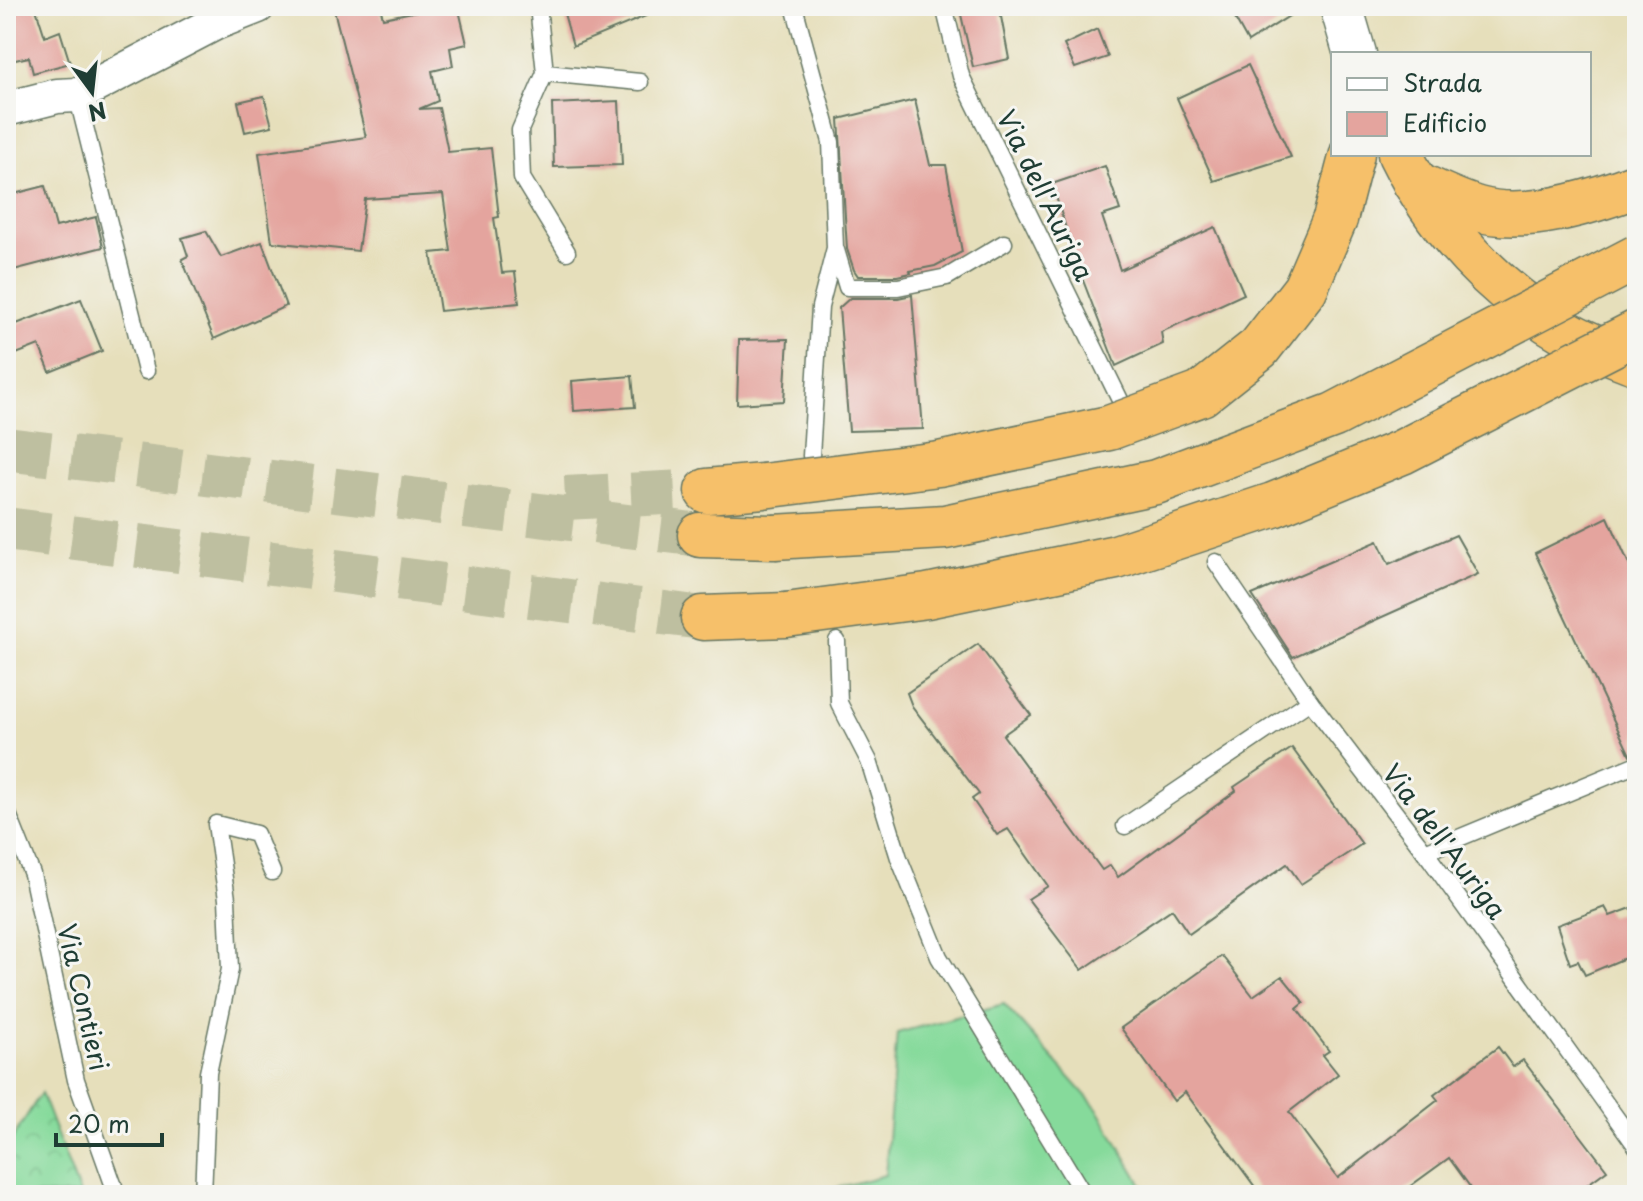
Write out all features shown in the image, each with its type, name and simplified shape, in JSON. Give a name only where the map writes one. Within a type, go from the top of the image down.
[{"type":"highway","points":[[707,491],[939,464],[1109,428],[1201,394],[1259,348],[1305,289],[1335,219],[1351,156]]},
{"type":"highway","points":[[1408,168],[1480,210],[1519,214],[1598,200],[1637,185]]},
{"type":"highway","points":[[1408,168],[1455,241],[1509,293],[1571,335],[1637,363]]},
{"type":"highway","points":[[700,535],[774,537],[945,527],[1156,482],[1334,415],[1637,257]]},
{"type":"highway","points":[[703,618],[786,615],[927,596],[1116,557],[1273,505],[1402,452],[1637,332]]},
{"type":"street","points":[[6,109],[57,96],[77,95],[215,23],[258,6]]},
{"type":"street","points":[[1341,6],[1354,52]]},
{"type":"lane","points":[[538,6],[545,73],[520,130],[522,178],[567,252]]},
{"type":"lane","points":[[794,6],[831,142],[835,248],[847,287],[898,287],[947,277],[1004,243]]},
{"type":"lane","name":"Via dell'Auriga","points":[[944,6],[961,76],[1120,400]]},
{"type":"lane","points":[[545,73],[640,82]]},
{"type":"lane","points":[[77,95],[146,371]]},
{"type":"lane","points":[[811,456],[820,307],[835,248]]},
{"type":"lane","name":"Via dell'Auriga","points":[[1216,562],[1310,701],[1425,852],[1637,1147]]},
{"type":"lane","points":[[837,641],[839,703],[869,761],[899,858],[939,957],[1084,1195]]},
{"type":"lane","points":[[1125,826],[1310,701]]},
{"type":"lane","points":[[1425,852],[1637,764]]},
{"type":"lane","name":"Via Contieri","points":[[6,809],[32,874],[76,1080],[117,1195]]},
{"type":"lane","points":[[203,1195],[208,1073],[230,969],[227,899],[216,824],[256,834],[272,872]]},
{"type":"green space","points":[[1004,1004],[1097,1108],[1148,1195],[810,1195],[885,1175],[897,1033]]},
{"type":"green space","points":[[41,1093],[80,1195],[6,1195],[6,1149]]},
{"type":"building","points":[[6,6],[25,9],[35,6],[45,37],[60,31],[70,63],[33,73],[29,57],[6,62]]},
{"type":"building","points":[[333,6],[380,6],[383,18],[437,7],[459,10],[467,44],[450,48],[453,66],[432,71],[438,101],[419,109],[439,108],[448,152],[491,148],[499,217],[494,218],[502,273],[515,272],[519,303],[440,311],[431,253],[451,251],[443,194],[365,199],[358,251],[272,242],[259,153],[366,137]]},
{"type":"building","points":[[562,6],[667,6],[668,7],[573,46]]},
{"type":"building","points":[[959,6],[999,6],[1009,59],[973,67]]},
{"type":"building","points":[[1228,6],[1305,6],[1248,42]]},
{"type":"building","points":[[1097,29],[1108,57],[1075,68],[1064,45]]},
{"type":"building","points":[[1248,65],[1291,157],[1214,181],[1177,98]]},
{"type":"building","points":[[264,96],[272,126],[245,132],[238,102]]},
{"type":"building","points":[[915,100],[930,165],[946,165],[962,252],[935,266],[911,273],[858,276],[847,249],[839,119]]},
{"type":"building","points":[[619,101],[622,165],[554,167],[552,104]]},
{"type":"building","points":[[1105,166],[1120,210],[1102,216],[1120,270],[1215,227],[1244,294],[1161,332],[1163,344],[1116,366],[1079,270],[1052,184]]},
{"type":"building","points":[[45,186],[56,227],[96,217],[103,247],[6,272],[6,196]]},
{"type":"building","points":[[206,231],[221,257],[262,242],[286,306],[214,339],[182,259],[188,256],[182,238]]},
{"type":"building","points":[[912,295],[923,429],[849,431],[839,308],[850,298]]},
{"type":"building","points":[[81,299],[102,351],[50,372],[39,345],[6,358],[6,328]]},
{"type":"building","points":[[788,339],[784,401],[737,404],[739,340]]},
{"type":"building","points":[[632,376],[635,407],[574,411],[572,381]]},
{"type":"building","points":[[1608,517],[1637,582],[1637,753],[1630,755],[1535,553]]},
{"type":"building","points":[[1456,535],[1478,574],[1293,657],[1252,595],[1378,541],[1389,564]]},
{"type":"building","points":[[978,644],[1031,715],[1003,735],[1102,870],[1110,865],[1118,877],[1236,791],[1234,787],[1292,748],[1362,844],[1301,884],[1287,864],[1189,934],[1172,909],[1082,970],[1028,899],[1048,886],[1008,829],[997,835],[972,799],[979,794],[912,706],[907,693]]},
{"type":"building","points":[[1637,906],[1637,953],[1585,975],[1578,961],[1570,964],[1557,925],[1605,907],[1610,916]]},
{"type":"building","points":[[1222,956],[1253,996],[1282,976],[1304,1003],[1297,1009],[1329,1051],[1323,1055],[1338,1074],[1289,1112],[1338,1178],[1438,1100],[1434,1095],[1498,1047],[1513,1067],[1523,1060],[1607,1170],[1573,1195],[1476,1195],[1449,1158],[1398,1195],[1261,1195],[1185,1092],[1174,1101],[1121,1028]]},
{"type":"tunnel","points":[[6,449],[700,535]]},
{"type":"tunnel","points":[[565,498],[707,491]]},
{"type":"tunnel","points":[[6,529],[703,618]]}]
